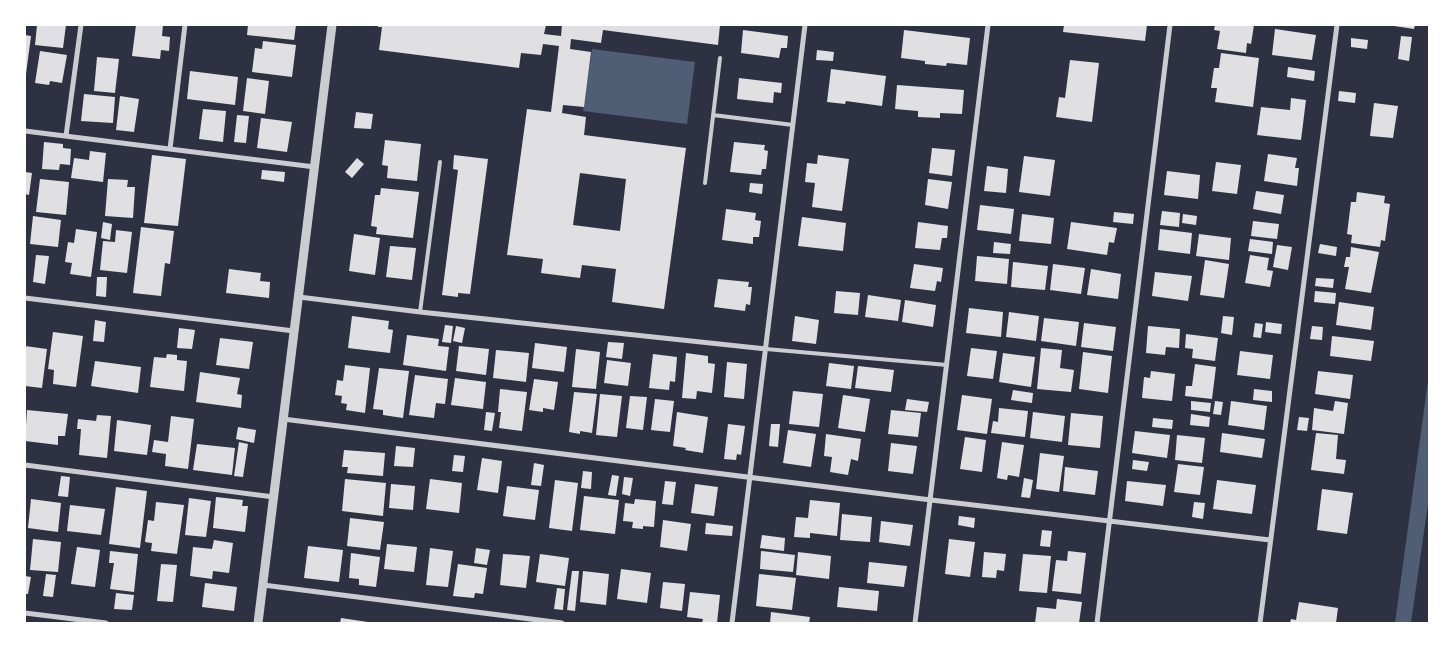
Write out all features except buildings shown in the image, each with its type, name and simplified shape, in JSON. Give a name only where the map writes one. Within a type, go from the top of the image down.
[{"type":"street","points":[[66,136],[81,25]]},
{"type":"street","points":[[170,149],[185,25]]},
{"type":"street","points":[[258,623],[332,25]]},
{"type":"street","points":[[732,623],[806,25]]},
{"type":"street","points":[[915,623],[988,25]]},
{"type":"street","points":[[1096,623],[1170,25]]},
{"type":"street","points":[[1260,623],[1336,25]]},
{"type":"street","points":[[25,131],[315,167]]},
{"type":"street","points":[[298,297],[766,349]]},
{"type":"street","points":[[25,298],[294,331]]},
{"type":"street","points":[[283,419],[749,478],[1270,540]]},
{"type":"street","points":[[25,465],[274,497]]},
{"type":"street","points":[[263,585],[562,623]]},
{"type":"street","points":[[25,613],[106,623]]},
{"type":"lane","points":[[705,183],[720,58]]},
{"type":"lane","points":[[713,116],[793,125]]},
{"type":"lane","points":[[420,312],[440,162]]},
{"type":"lane","points":[[766,349],[947,365]]},
{"type":"water","points":[[592,49],[695,62],[687,124],[583,111]]},
{"type":"water","points":[[1429,373],[1429,497],[1411,623],[1395,623]]}]
